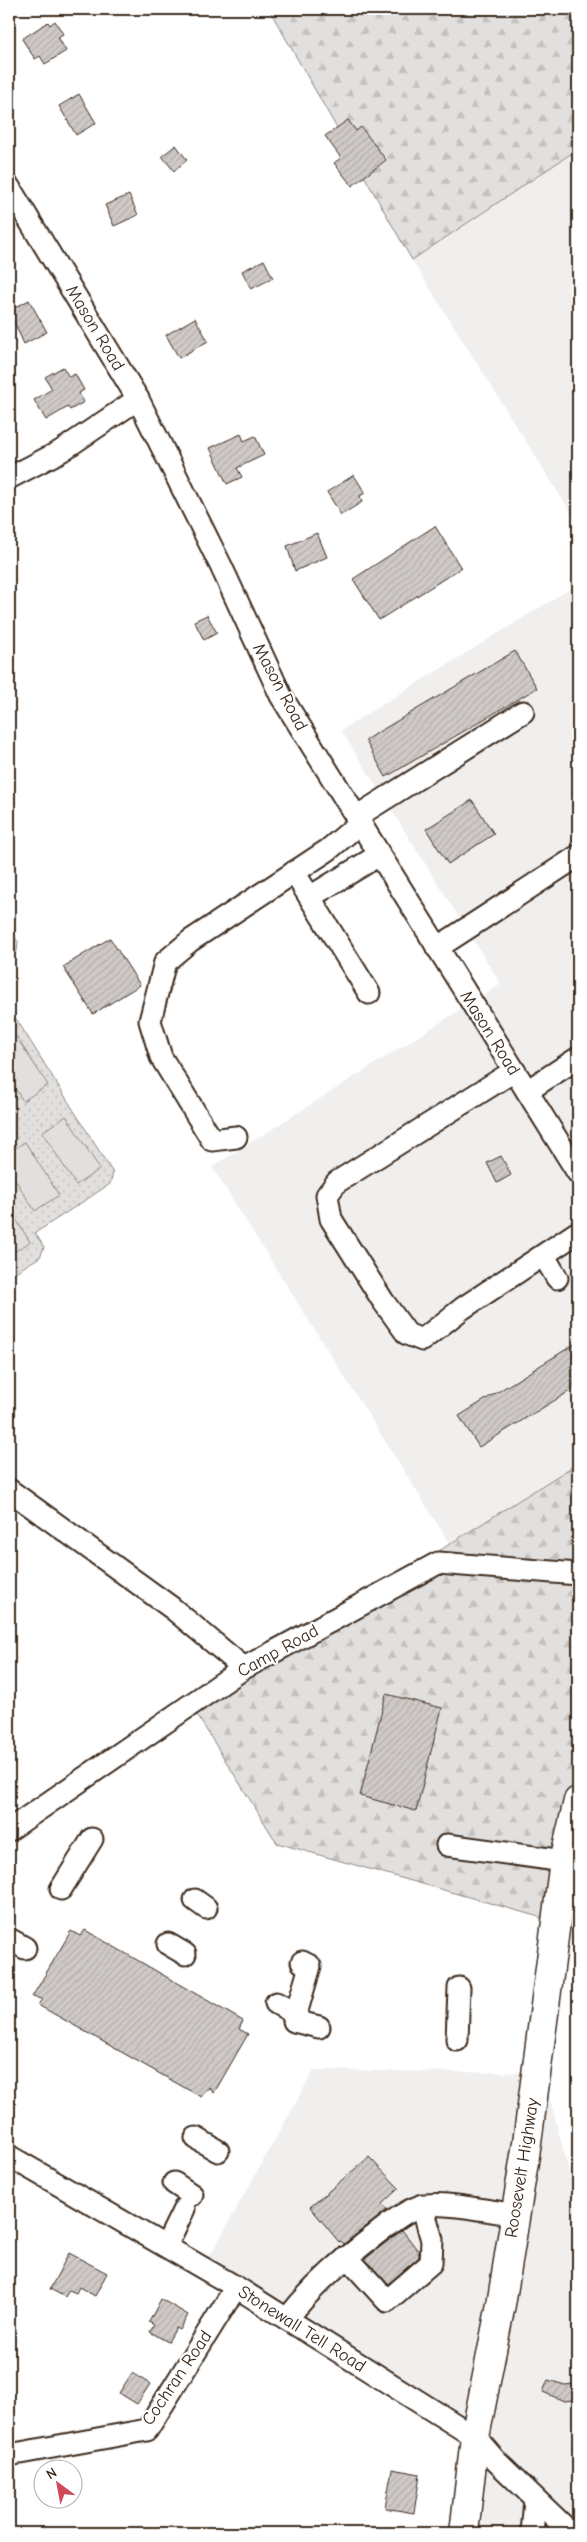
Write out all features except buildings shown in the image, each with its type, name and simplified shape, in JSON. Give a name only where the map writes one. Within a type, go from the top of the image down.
[{"type":"main road","name":"Roosevelt Highway","points":[[464,2533],[476,2437],[516,2215],[564,1861],[578,1801]]},
{"type":"street","name":"Mason Road","points":[[9,187],[138,399],[221,566],[281,696],[578,1173]]},
{"type":"street","points":[[9,478],[61,451],[138,399]]},
{"type":"street","points":[[236,1137],[212,1140],[161,1057],[150,1021],[165,962],[190,941],[328,850],[358,820],[523,712]]},
{"type":"street","points":[[310,897],[379,855]]},
{"type":"street","points":[[437,948],[578,856]]},
{"type":"street","points":[[294,872],[368,993]]},
{"type":"street","points":[[527,1091],[578,1058]]},
{"type":"street","points":[[514,1071],[337,1182],[327,1195],[331,1219],[383,1301],[407,1334],[422,1340],[463,1308],[578,1232]]},
{"type":"street","points":[[544,1256],[557,1278]]},
{"type":"street","points":[[9,1490],[172,1608],[244,1668]]},
{"type":"street","name":"Camp Road","points":[[9,1830],[244,1668],[438,1563],[578,1574]]},
{"type":"street","points":[[69,1888],[92,1839]]},
{"type":"street","points":[[447,1845],[564,1861]]},
{"type":"street","points":[[302,1962],[310,1966],[294,2021],[319,2027]]},
{"type":"street","points":[[457,2040],[459,1988]]},
{"type":"street","points":[[276,2002],[296,2014]]},
{"type":"street","points":[[196,2138],[218,2151]]},
{"type":"street","name":"Stonewall Tell Road","points":[[9,2156],[236,2287],[476,2437],[495,2460],[571,2533]]},
{"type":"street","points":[[166,2246],[188,2202],[174,2183]]},
{"type":"street","points":[[287,2319],[302,2300],[347,2257],[401,2215],[422,2205],[448,2206],[516,2215]]},
{"type":"street","points":[[347,2257],[387,2301],[430,2263],[432,2240],[422,2205]]},
{"type":"street","name":"Cochran Road","points":[[9,2455],[146,2430],[236,2287]]},
{"type":"street","points":[[532,2533],[535,2500]]},
{"type":"shaded area","points":[[578,149],[578,524],[412,260]]},
{"type":"shaded area","points":[[578,584],[578,1463],[450,1544],[212,1167],[501,984],[341,730]]},
{"type":"shaded area","points":[[314,2070],[543,2073],[578,2205],[578,2533],[463,2533],[463,2434],[206,2263]]},
{"type":"green space","points":[[269,9],[578,9],[578,149],[412,260]]},
{"type":"green space","points":[[9,927],[18,942],[17,952],[9,957]]},
{"type":"green space","points":[[9,1017],[17,1020],[113,1173],[110,1184],[35,1233],[44,1247],[40,1257],[9,1276]]},
{"type":"green space","points":[[13,1032],[48,1085],[23,1101],[9,1078],[9,1035]]},
{"type":"green space","points":[[66,1116],[100,1169],[76,1185],[42,1132]]},
{"type":"green space","points":[[25,1142],[59,1195],[35,1211],[9,1170],[9,1152]]},
{"type":"green space","points":[[9,1208],[30,1242],[9,1255]]},
{"type":"green space","points":[[578,1463],[578,1847],[564,1924],[277,1843],[192,1707]]}]
